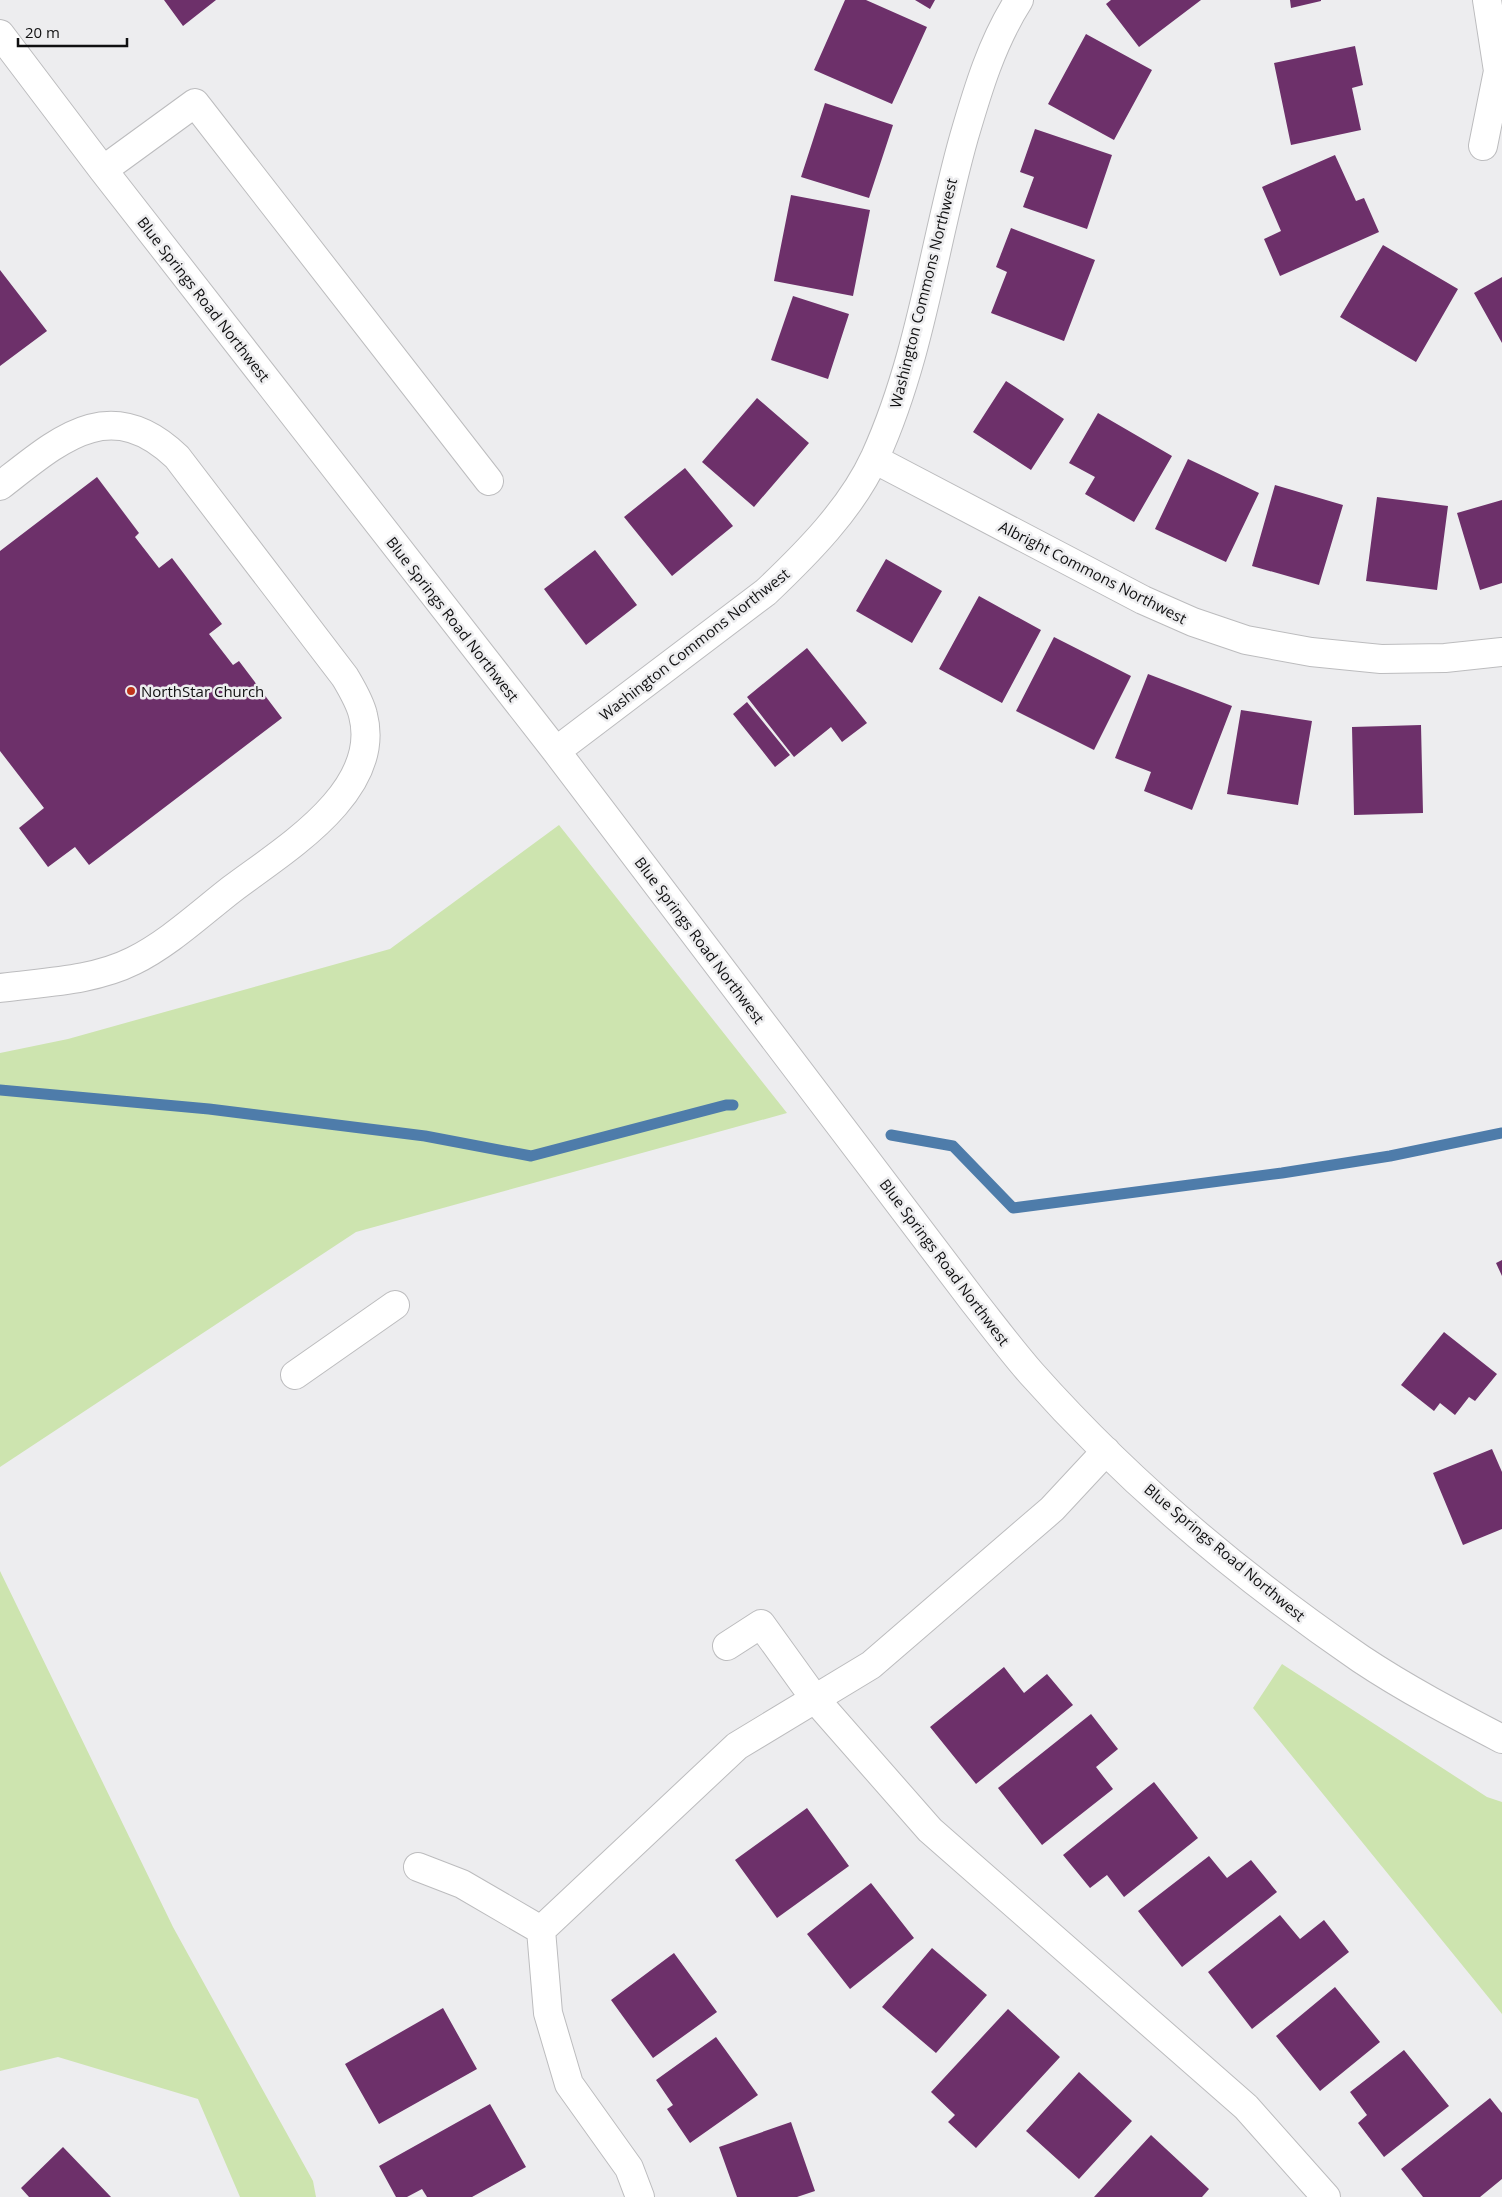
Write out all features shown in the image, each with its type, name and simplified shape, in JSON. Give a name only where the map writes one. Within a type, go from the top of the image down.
[{"type":"street","name":"Washington Commons Northwest","points":[[556,751],[766,592],[826,530],[852,496],[874,459],[894,408],[913,347],[957,162],[973,104],[988,60],[1019,0]]},
{"type":"street","points":[[1484,146],[1498,71],[1487,0]]},
{"type":"street","name":"Blue Springs Road Northwest","points":[[0,34],[103,170],[556,751],[974,1302],[1031,1372],[1106,1451],[1177,1516],[1293,1610],[1370,1664],[1433,1703],[1502,1739]]},
{"type":"street","points":[[103,170],[195,103],[488,481]]},
{"type":"street","points":[[0,486],[59,440],[90,427],[118,426],[145,433],[161,442],[177,457],[346,677],[356,695],[364,716],[365,737],[361,760],[352,782],[337,805],[314,827],[134,961],[94,975],[0,988]]},
{"type":"street","name":"Albright Commons Northwest","points":[[874,459],[1143,600],[1193,622],[1246,640],[1311,652],[1381,659],[1445,658],[1502,652]]},
{"type":"street","points":[[295,1375],[395,1305]]},
{"type":"street","points":[[540,1930],[737,1746],[871,1665],[1052,1509],[1106,1451]]},
{"type":"street","points":[[727,1646],[762,1624],[815,1699],[930,1830],[1246,2107],[1326,2197]]},
{"type":"street","points":[[418,1866],[462,1884],[540,1930]]},
{"type":"street","points":[[540,1930],[548,2013],[569,2084],[629,2168],[640,2197]]},
{"type":"green space","points":[[559,825],[787,1113],[356,1232],[0,1467],[0,1053],[68,1039],[390,949]]},
{"type":"green space","points":[[0,1571],[173,1927],[313,2181],[316,2197],[240,2197],[198,2099],[58,2057],[0,2071]]},
{"type":"green space","points":[[1282,1664],[1487,1797],[1502,1802],[1502,2014],[1253,1708]]},
{"type":"building","points":[[164,0],[216,0],[183,26]]},
{"type":"building","points":[[845,0],[866,0],[927,27],[892,104],[814,70]]},
{"type":"building","points":[[915,0],[935,0],[930,9]]},
{"type":"building","points":[[1111,0],[1201,0],[1139,47],[1106,4]]},
{"type":"building","points":[[1290,0],[1321,0],[1321,1],[1291,8]]},
{"type":"building","points":[[1086,34],[1152,70],[1114,140],[1048,104]]},
{"type":"building","points":[[1355,46],[1363,85],[1352,88],[1361,130],[1291,145],[1274,63]]},
{"type":"building","points":[[825,103],[893,125],[869,198],[801,177]]},
{"type":"building","points":[[1035,129],[1112,155],[1087,229],[1023,207],[1034,177],[1020,172]]},
{"type":"building","points":[[1335,155],[1356,201],[1364,198],[1379,232],[1280,276],[1264,239],[1281,231],[1262,187]]},
{"type":"building","points":[[791,195],[870,210],[853,296],[774,281]]},
{"type":"building","points":[[1011,228],[1095,260],[1064,341],[991,313],[1007,272],[996,267]]},
{"type":"building","points":[[1383,245],[1458,289],[1416,362],[1340,317]]},
{"type":"building","points":[[0,270],[47,331],[0,366]]},
{"type":"building","points":[[1502,277],[1502,343],[1474,293]]},
{"type":"building","points":[[793,296],[849,314],[828,379],[771,360]]},
{"type":"building","points":[[1006,381],[1064,419],[1031,470],[973,432]]},
{"type":"building","points":[[757,398],[809,443],[754,507],[702,462]]},
{"type":"building","points":[[1098,413],[1172,456],[1134,522],[1085,494],[1095,477],[1069,463]]},
{"type":"building","points":[[1188,459],[1259,493],[1226,562],[1155,529]]},
{"type":"building","points":[[685,468],[733,526],[672,576],[624,517]]},
{"type":"building","name":"NorthStar Church","points":[[97,477],[139,533],[135,537],[159,568],[172,558],[222,624],[209,634],[233,665],[239,661],[282,718],[89,865],[75,847],[48,867],[19,828],[44,808],[0,751],[0,551]]},
{"type":"building","points":[[1275,485],[1343,505],[1319,585],[1252,566]]},
{"type":"building","points":[[1377,497],[1448,506],[1437,590],[1366,581]]},
{"type":"building","points":[[1502,500],[1502,583],[1480,590],[1457,513]]},
{"type":"building","points":[[595,550],[637,605],[586,645],[544,589]]},
{"type":"building","points":[[886,559],[942,591],[912,643],[856,611]]},
{"type":"building","points":[[979,596],[1041,630],[1002,703],[939,669]]},
{"type":"building","points":[[1054,637],[1131,676],[1094,750],[1016,711]]},
{"type":"building","points":[[807,648],[867,723],[842,742],[831,727],[794,757],[747,697]]},
{"type":"building","points":[[1148,674],[1232,706],[1192,810],[1144,791],[1151,772],[1115,758]]},
{"type":"building","points":[[747,702],[790,755],[775,767],[733,714]]},
{"type":"building","points":[[1241,710],[1312,721],[1298,805],[1227,794]]},
{"type":"building","points":[[1421,725],[1423,813],[1354,815],[1352,727]]},
{"type":"building","points":[[1502,1260],[1502,1276],[1496,1263]]},
{"type":"building","points":[[1444,1332],[1497,1374],[1475,1401],[1469,1397],[1455,1415],[1440,1403],[1434,1411],[1401,1385]]},
{"type":"building","points":[[1492,1449],[1502,1472],[1502,1529],[1463,1545],[1433,1473]]},
{"type":"building","points":[[1004,1667],[1024,1693],[1047,1674],[1073,1705],[976,1784],[930,1727]]},
{"type":"building","points":[[1091,1714],[1118,1749],[1096,1767],[1113,1789],[1042,1845],[998,1788]]},
{"type":"building","points":[[1154,1782],[1198,1838],[1124,1897],[1107,1875],[1090,1888],[1063,1855]]},
{"type":"building","points":[[807,1808],[849,1866],[777,1918],[735,1860]]},
{"type":"building","points":[[1209,1856],[1227,1878],[1251,1860],[1277,1892],[1182,1967],[1138,1911]]},
{"type":"building","points":[[871,1883],[914,1938],[850,1989],[807,1934]]},
{"type":"building","points":[[1280,1915],[1300,1939],[1324,1920],[1349,1952],[1252,2029],[1208,1972]]},
{"type":"building","points":[[932,1948],[987,1995],[936,2053],[882,2007]]},
{"type":"building","points":[[674,1953],[717,2012],[653,2058],[611,2000]]},
{"type":"building","points":[[1335,1987],[1380,2042],[1320,2091],[1276,2036]]},
{"type":"building","points":[[443,2008],[477,2069],[379,2124],[345,2064]]},
{"type":"building","points":[[1008,2009],[1060,2057],[976,2148],[948,2122],[955,2115],[931,2092]]},
{"type":"building","points":[[716,2037],[758,2095],[690,2143],[667,2109],[673,2105],[656,2080]]},
{"type":"building","points":[[1404,2050],[1449,2106],[1384,2157],[1358,2123],[1367,2115],[1350,2092]]},
{"type":"building","points":[[1079,2072],[1132,2121],[1079,2179],[1026,2131]]},
{"type":"building","points":[[1490,2098],[1502,2113],[1502,2179],[1480,2197],[1423,2197],[1401,2169]]},
{"type":"building","points":[[490,2104],[526,2167],[472,2197],[427,2197],[422,2189],[407,2197],[396,2197],[379,2166]]},
{"type":"building","points":[[791,2122],[815,2191],[797,2197],[737,2197],[719,2147]]},
{"type":"building","points":[[1151,2135],[1209,2189],[1202,2197],[1094,2197]]},
{"type":"building","points":[[63,2147],[111,2197],[29,2197],[21,2188]]},
{"type":"waterway","points":[[0,1090],[209,1109],[425,1136],[531,1156],[726,1105],[733,1105]]},
{"type":"waterway","points":[[891,1135],[953,1146],[1013,1208],[1282,1173],[1390,1156],[1502,1133]]},
{"type":"place","name":"NorthStar Church","points":[[131,691]]}]
